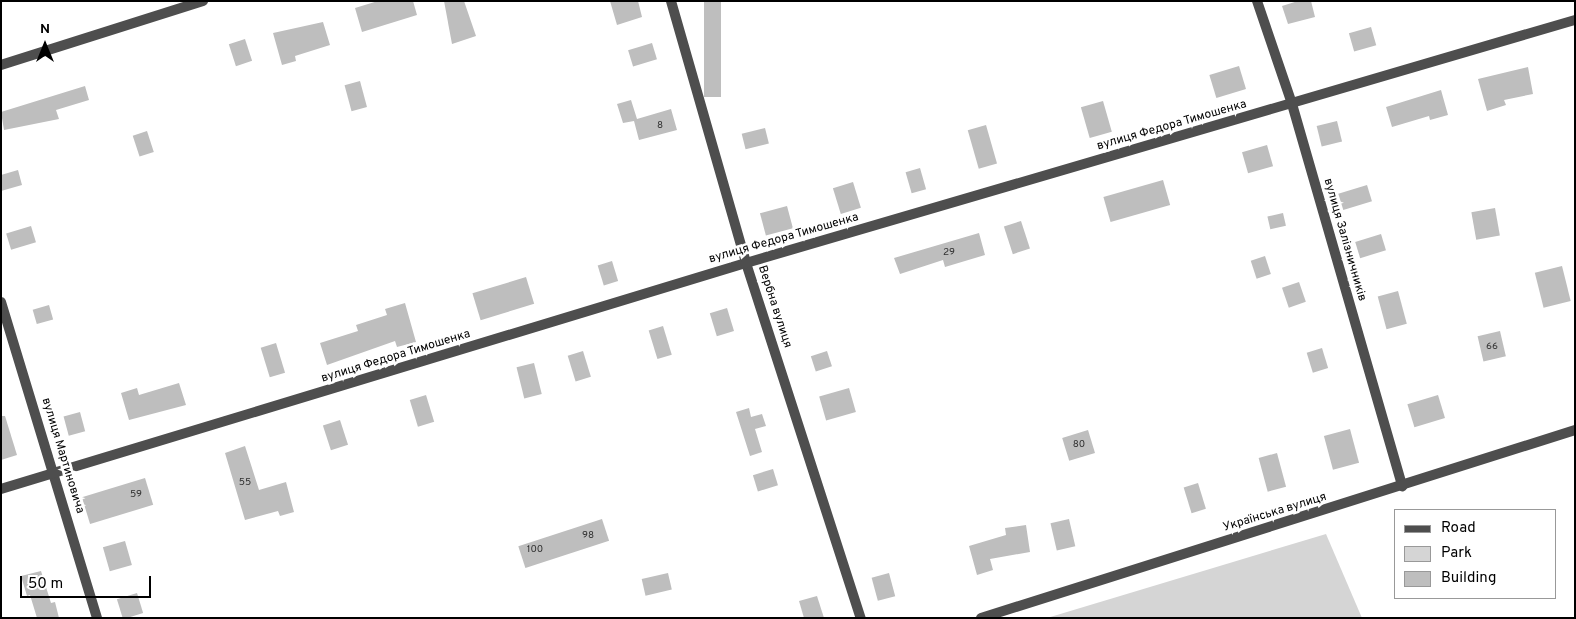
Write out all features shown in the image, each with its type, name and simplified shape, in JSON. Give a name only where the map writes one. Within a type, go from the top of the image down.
[{"type":"street","points":[[1,65],[202,1]]},
{"type":"street","name":"Вербна вулиця","points":[[671,1],[746,263],[862,618]]},
{"type":"street","name":"вулиця Залізничників","points":[[1257,1],[1292,104],[1402,486]]},
{"type":"street","name":"вулиця Федора Тимошенка","points":[[1,489],[746,263],[1575,20]]},
{"type":"street","name":"вулиця Мартиновича","points":[[1,302],[55,474],[97,618]]},
{"type":"street","name":"Українська вулиця","points":[[981,618],[1575,430]]},
{"type":"green space","points":[[1326,534],[1362,618],[1047,618]]},
{"type":"building","points":[[378,1],[413,1],[417,15],[362,32],[355,8]]},
{"type":"building","points":[[444,1],[464,1],[476,36],[452,44]]},
{"type":"building","points":[[610,1],[638,1],[642,17],[617,25]]},
{"type":"building","points":[[704,1],[721,1],[721,97],[704,97]]},
{"type":"building","points":[[1298,1],[1311,1],[1315,17],[1288,24],[1282,6]]},
{"type":"building","points":[[323,22],[330,45],[295,56],[296,61],[282,65],[273,33]]},
{"type":"building","points":[[1371,27],[1376,45],[1354,52],[1349,33]]},
{"type":"building","points":[[245,39],[252,61],[236,66],[229,44]]},
{"type":"building","points":[[652,43],[657,59],[633,67],[628,50]]},
{"type":"building","points":[[1239,66],[1246,89],[1216,98],[1209,75]]},
{"type":"building","points":[[1528,67],[1533,94],[1504,100],[1506,105],[1487,111],[1478,79]]},
{"type":"building","points":[[360,81],[367,107],[352,111],[345,85]]},
{"type":"building","points":[[85,86],[89,100],[56,110],[59,119],[4,130],[1,112]]},
{"type":"building","points":[[1441,90],[1448,115],[1430,120],[1429,116],[1392,127],[1386,107]]},
{"type":"building","points":[[631,100],[637,119],[671,109],[677,130],[639,140],[634,121],[623,123],[617,104]]},
{"type":"building","points":[[1103,101],[1112,132],[1090,138],[1081,107]]},
{"type":"building","points":[[1337,121],[1342,141],[1322,146],[1317,126]]},
{"type":"building","points":[[986,125],[997,163],[979,169],[968,130]]},
{"type":"building","points":[[765,128],[769,144],[746,149],[742,134]]},
{"type":"building","points":[[147,131],[154,152],[140,157],[133,136]]},
{"type":"building","points":[[1267,145],[1273,166],[1248,173],[1242,152]]},
{"type":"building","points":[[920,168],[926,189],[912,193],[906,172]]},
{"type":"building","points":[[18,170],[22,185],[1,191],[1,175]]},
{"type":"building","points":[[1163,180],[1170,205],[1111,222],[1103,197]]},
{"type":"building","points":[[853,182],[861,208],[841,214],[833,188]]},
{"type":"building","points":[[1367,185],[1372,201],[1343,210],[1338,194]]},
{"type":"building","points":[[787,206],[793,228],[766,235],[760,213]]},
{"type":"building","points":[[1495,208],[1500,236],[1476,240],[1471,212]]},
{"type":"building","points":[[1283,213],[1286,226],[1270,229],[1267,217]]},
{"type":"building","points":[[1021,221],[1030,249],[1013,254],[1004,227]]},
{"type":"building","points":[[31,226],[36,242],[11,250],[6,234]]},
{"type":"building","points":[[979,233],[985,255],[945,267],[943,260],[900,274],[894,258]]},
{"type":"building","points":[[1381,234],[1386,250],[1360,258],[1355,242]]},
{"type":"building","points":[[1265,256],[1271,274],[1257,279],[1251,261]]},
{"type":"building","points":[[612,261],[618,281],[604,285],[598,265]]},
{"type":"building","points":[[1562,266],[1571,301],[1544,308],[1535,273]]},
{"type":"building","points":[[526,277],[534,304],[481,320],[472,293]]},
{"type":"building","points":[[1299,282],[1306,302],[1289,308],[1282,288]]},
{"type":"building","points":[[1398,291],[1407,324],[1387,329],[1378,296]]},
{"type":"building","points":[[405,303],[416,342],[397,347],[395,341],[327,365],[320,343],[358,331],[356,325],[387,315],[385,309]]},
{"type":"building","points":[[49,305],[53,319],[37,324],[33,310]]},
{"type":"building","points":[[727,308],[734,331],[717,336],[710,313]]},
{"type":"building","points":[[663,326],[672,355],[657,359],[649,330]]},
{"type":"building","points":[[1500,331],[1506,356],[1483,362],[1478,336]]},
{"type":"building","points":[[276,343],[285,373],[270,377],[261,348]]},
{"type":"building","points":[[1322,348],[1328,368],[1313,373],[1307,353]]},
{"type":"building","points":[[583,351],[591,377],[576,381],[568,356]]},
{"type":"building","points":[[827,351],[832,366],[816,371],[811,356]]},
{"type":"building","points":[[534,363],[542,394],[524,398],[517,367]]},
{"type":"building","points":[[179,383],[186,405],[129,420],[121,393],[137,388],[139,395]]},
{"type":"building","points":[[849,388],[856,412],[826,421],[819,397]]},
{"type":"building","points":[[426,395],[434,422],[418,427],[410,400]]},
{"type":"building","points":[[1438,395],[1445,418],[1414,427],[1407,404]]},
{"type":"building","points":[[749,408],[751,417],[762,414],[766,426],[755,429],[762,452],[750,456],[736,412]]},
{"type":"building","points":[[80,412],[85,431],[69,436],[64,416]]},
{"type":"building","points":[[1,416],[5,416],[17,455],[1,460]]},
{"type":"building","points":[[340,420],[348,445],[331,450],[323,426]]},
{"type":"building","points":[[1350,429],[1359,463],[1333,470],[1324,436]]},
{"type":"building","points":[[1088,430],[1095,453],[1069,461],[1062,438]]},
{"type":"building","points":[[245,446],[259,490],[286,482],[294,512],[280,516],[278,511],[245,520],[225,453]]},
{"type":"building","points":[[1277,453],[1286,487],[1268,492],[1259,458]]},
{"type":"building","points":[[773,469],[778,485],[758,491],[753,475]]},
{"type":"building","points":[[145,478],[153,505],[90,524],[82,497]]},
{"type":"building","points":[[1198,483],[1206,509],[1192,513],[1184,487]]},
{"type":"building","points":[[602,519],[609,541],[525,568],[518,546]]},
{"type":"building","points":[[1069,519],[1075,546],[1057,551],[1050,523]]},
{"type":"building","points":[[1026,525],[1030,552],[990,559],[993,570],[977,575],[969,546],[1006,535],[1005,528]]},
{"type":"building","points":[[125,541],[132,565],[110,571],[103,547]]},
{"type":"building","points":[[41,571],[51,603],[55,602],[59,618],[37,618],[30,595],[27,596],[21,576]]},
{"type":"building","points":[[668,573],[672,590],[646,596],[642,579]]},
{"type":"building","points":[[889,573],[895,596],[878,601],[872,578]]},
{"type":"building","points":[[137,593],[143,613],[123,618],[117,599]]},
{"type":"building","points":[[817,596],[824,618],[804,618],[799,601]]}]
